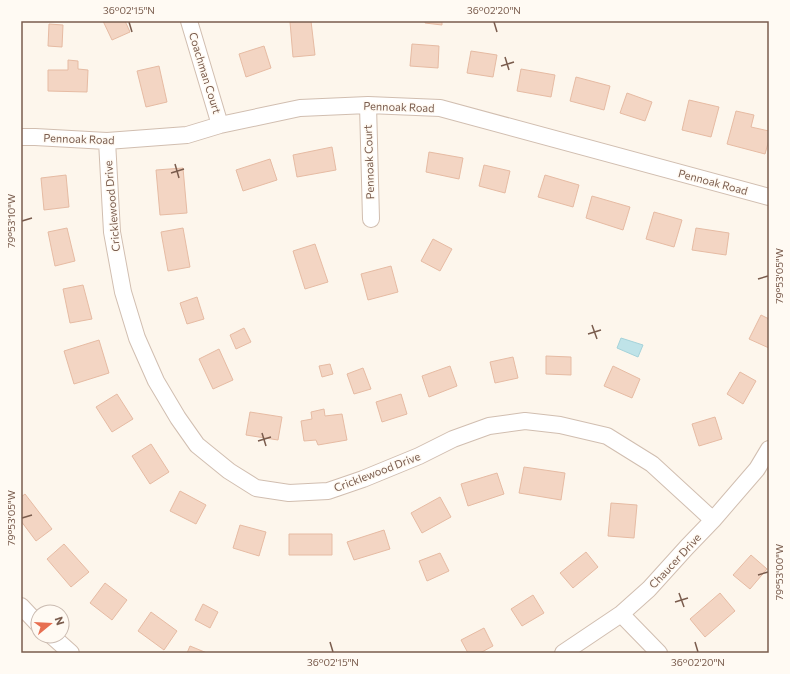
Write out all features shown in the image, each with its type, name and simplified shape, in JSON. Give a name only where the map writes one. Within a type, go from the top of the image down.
[{"type":"street","name":"Coachman Court","points":[[189,21],[220,125]]},
{"type":"street","name":"Pennoak Road","points":[[21,137],[106,141],[187,135],[220,125],[300,108],[368,105],[440,108],[769,197]]},
{"type":"street","name":"Pennoak Court","points":[[368,105],[370,219]]},
{"type":"street","name":"Cricklewood Drive","points":[[106,141],[112,232],[123,292],[137,338],[156,381],[196,445],[229,472],[256,488],[289,493],[328,491],[363,479],[419,456],[453,439],[489,426],[525,421],[560,425],[607,436],[652,464],[713,520]]},
{"type":"street","name":"Chaucer Drive","points":[[563,653],[621,614],[649,589],[758,469],[769,449]]},
{"type":"street","points":[[21,606],[30,616]]},
{"type":"street","points":[[621,614],[659,653]]},
{"type":"street","points":[[61,644],[71,653]]},
{"type":"water","points":[[621,338],[643,345],[638,357],[617,348]]},
{"type":"building","points":[[103,21],[125,21],[130,32],[112,40]]},
{"type":"building","points":[[311,21],[315,55],[293,57],[290,22]]},
{"type":"building","points":[[425,21],[442,21],[442,25],[425,23]]},
{"type":"building","points":[[49,24],[63,25],[62,47],[48,46]]},
{"type":"building","points":[[412,44],[439,46],[438,68],[410,66]]},
{"type":"building","points":[[264,46],[271,68],[246,77],[239,54]]},
{"type":"building","points":[[471,51],[497,55],[493,77],[467,73]]},
{"type":"building","points":[[68,60],[78,61],[78,69],[88,70],[87,92],[48,91],[48,70],[68,70]]},
{"type":"building","points":[[159,66],[167,102],[146,107],[137,71]]},
{"type":"building","points":[[521,69],[555,75],[551,97],[517,91]]},
{"type":"building","points":[[576,77],[610,86],[604,110],[570,101]]},
{"type":"building","points":[[627,93],[652,102],[645,121],[620,113]]},
{"type":"building","points":[[689,100],[719,107],[711,137],[682,130]]},
{"type":"building","points":[[736,111],[754,115],[751,127],[769,131],[769,140],[765,154],[727,144]]},
{"type":"building","points":[[332,147],[336,170],[297,177],[293,155]]},
{"type":"building","points":[[429,152],[463,158],[459,179],[426,172]]},
{"type":"building","points":[[270,159],[277,180],[243,191],[236,170]]},
{"type":"building","points":[[484,165],[510,171],[505,193],[479,186]]},
{"type":"building","points":[[183,168],[187,213],[160,215],[156,170]]},
{"type":"building","points":[[66,175],[69,207],[44,210],[41,178]]},
{"type":"building","points":[[545,175],[579,185],[573,207],[538,197]]},
{"type":"building","points":[[592,196],[630,207],[623,230],[586,218]]},
{"type":"building","points":[[654,212],[682,220],[674,247],[646,239]]},
{"type":"building","points":[[67,228],[75,261],[55,266],[48,232]]},
{"type":"building","points":[[183,228],[190,267],[168,271],[161,232]]},
{"type":"building","points":[[696,228],[729,233],[726,255],[692,250]]},
{"type":"building","points":[[433,239],[452,249],[440,271],[421,261]]},
{"type":"building","points":[[315,244],[328,282],[305,289],[293,251]]},
{"type":"building","points":[[391,266],[398,292],[368,300],[361,274]]},
{"type":"building","points":[[83,285],[92,319],[70,323],[63,289]]},
{"type":"building","points":[[197,297],[204,319],[187,324],[180,303]]},
{"type":"building","points":[[761,315],[769,319],[769,348],[749,339]]},
{"type":"building","points":[[244,328],[251,342],[236,349],[230,335]]},
{"type":"building","points":[[99,340],[109,373],[74,384],[64,351]]},
{"type":"building","points":[[219,349],[233,380],[213,389],[199,359]]},
{"type":"building","points":[[546,356],[571,357],[571,375],[546,374]]},
{"type":"building","points":[[513,357],[518,378],[495,383],[490,362]]},
{"type":"building","points":[[330,364],[333,374],[322,377],[319,366]]},
{"type":"building","points":[[450,366],[457,386],[429,397],[422,376]]},
{"type":"building","points":[[613,366],[640,379],[632,398],[604,386]]},
{"type":"building","points":[[363,368],[371,389],[354,394],[347,374]]},
{"type":"building","points":[[740,372],[756,381],[743,404],[727,394]]},
{"type":"building","points":[[117,394],[133,419],[112,432],[96,407]]},
{"type":"building","points":[[401,394],[407,414],[382,422],[376,402]]},
{"type":"building","points":[[324,409],[325,416],[342,414],[347,440],[318,445],[316,440],[304,441],[301,421],[312,419],[311,412]]},
{"type":"building","points":[[250,412],[282,417],[278,440],[246,435]]},
{"type":"building","points":[[715,417],[722,439],[699,446],[692,424]]},
{"type":"building","points":[[151,444],[169,472],[150,484],[132,456]]},
{"type":"building","points":[[524,467],[565,473],[561,500],[519,493]]},
{"type":"building","points":[[497,473],[504,494],[468,506],[461,484]]},
{"type":"building","points":[[180,491],[206,505],[196,524],[170,511]]},
{"type":"building","points":[[25,494],[52,529],[36,541],[21,521],[21,497]]},
{"type":"building","points":[[440,497],[451,517],[422,533],[411,513]]},
{"type":"building","points":[[611,503],[637,505],[634,538],[608,536]]},
{"type":"building","points":[[240,525],[266,532],[259,556],[233,548]]},
{"type":"building","points":[[384,530],[390,549],[354,560],[347,542]]},
{"type":"building","points":[[289,534],[332,534],[332,555],[289,555]]},
{"type":"building","points":[[64,544],[89,572],[71,587],[47,559]]},
{"type":"building","points":[[586,552],[598,567],[573,588],[560,573]]},
{"type":"building","points":[[440,553],[449,571],[427,581],[419,561]]},
{"type":"building","points":[[751,555],[767,569],[750,589],[733,575]]},
{"type":"building","points":[[105,583],[127,600],[112,620],[90,603]]},
{"type":"building","points":[[720,593],[735,611],[705,637],[690,619]]},
{"type":"building","points":[[533,595],[544,613],[522,626],[511,609]]},
{"type":"building","points":[[203,604],[218,612],[210,628],[195,620]]},
{"type":"building","points":[[151,612],[177,631],[164,650],[138,631]]},
{"type":"building","points":[[484,628],[493,646],[480,653],[468,653],[461,640]]},
{"type":"building","points":[[190,646],[207,653],[187,653]]}]
